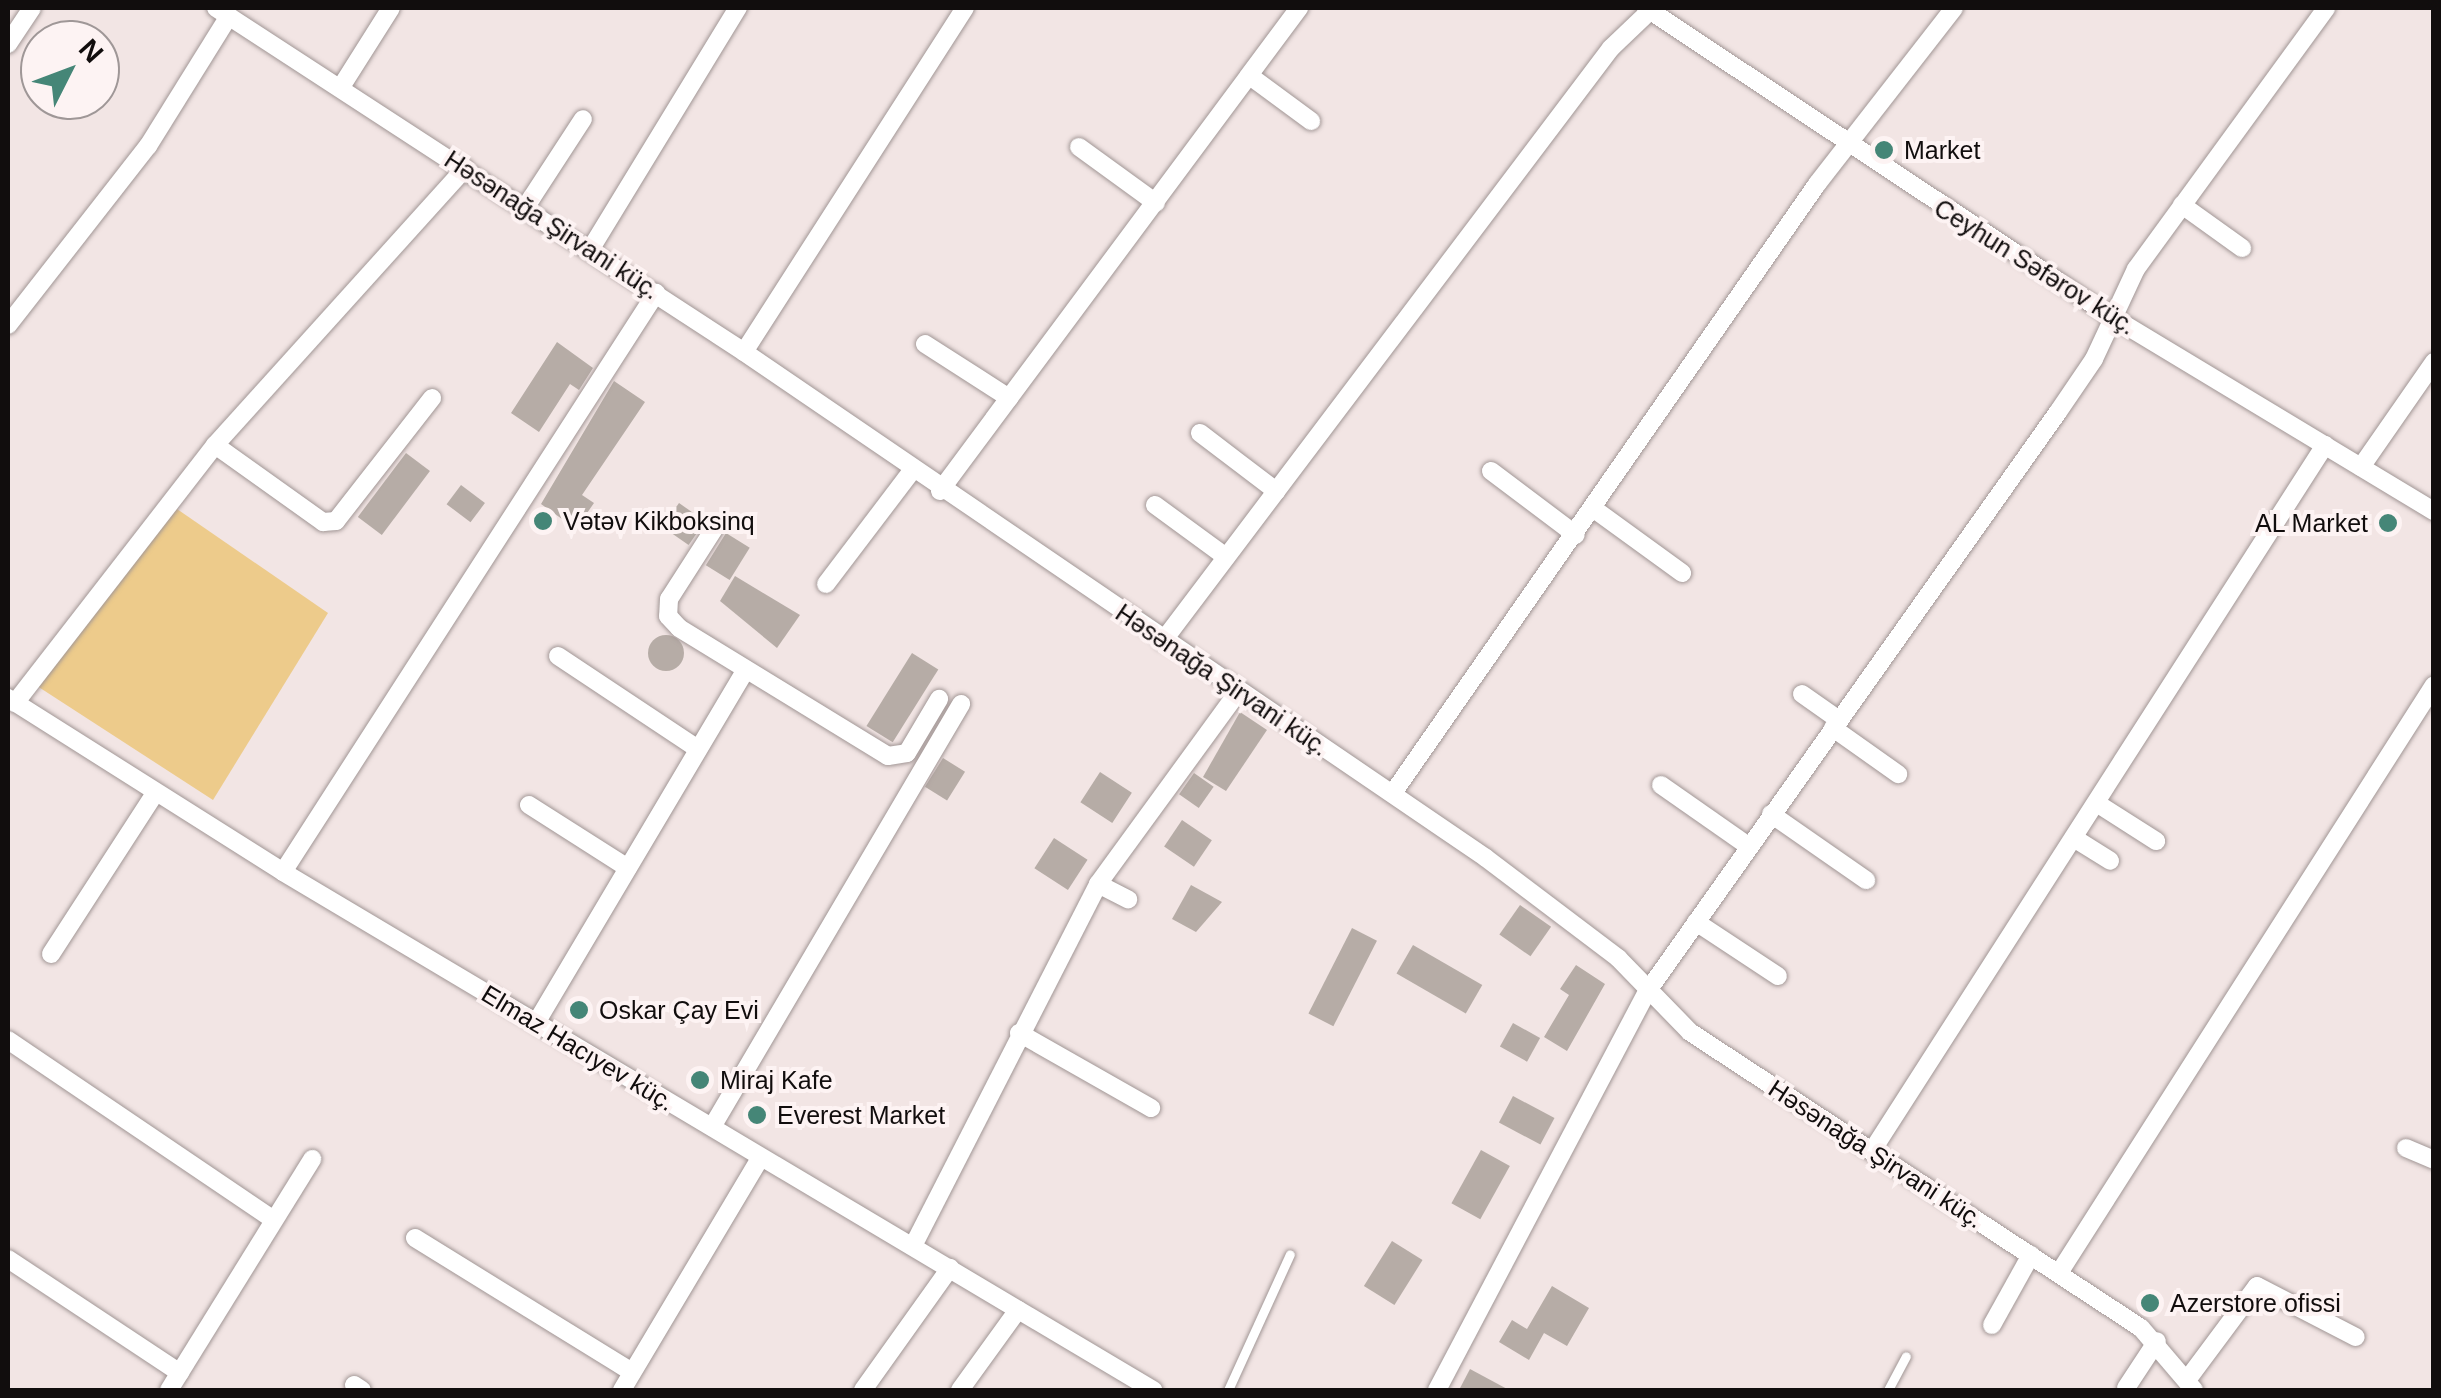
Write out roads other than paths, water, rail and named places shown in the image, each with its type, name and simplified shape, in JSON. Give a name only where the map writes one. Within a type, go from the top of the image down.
[{"type":"street","points":[[8,44],[32,8]]},
{"type":"street","points":[[341,88],[391,8]]},
{"type":"street","points":[[590,250],[738,8]]},
{"type":"street","points":[[744,352],[966,8]]},
{"type":"street","points":[[940,491],[1299,8]]},
{"type":"street","points":[[1163,640],[1610,48],[1650,8]]},
{"type":"street","name":"Ceyhun Səfərov küç.","points":[[1650,8],[1847,148],[2112,317],[2434,511]]},
{"type":"street","points":[[1393,793],[1847,148],[1954,8]]},
{"type":"street","points":[[1437,1390],[1646,992],[2058,412],[2182,205],[2326,8]]},
{"type":"street","points":[[8,325],[148,146],[223,12]]},
{"type":"street","name":"Həsənağa Şirvani küç.","points":[[223,12],[656,293],[940,491],[1393,793],[1604,948],[1690,1032],[2157,1341],[2190,1385]]},
{"type":"street","points":[[1250,76],[1311,121]]},
{"type":"street","points":[[525,208],[583,119]]},
{"type":"street","points":[[1079,147],[1156,203]]},
{"type":"street","points":[[11,700],[215,444],[465,168]]},
{"type":"street","points":[[2182,205],[2242,248]]},
{"type":"street","points":[[284,872],[656,293]]},
{"type":"street","points":[[926,344],[1010,398]]},
{"type":"street","points":[[2362,467],[2434,362]]},
{"type":"street","points":[[215,444],[323,522],[336,521],[432,398]]},
{"type":"street","points":[[1200,433],[1276,490]]},
{"type":"street","points":[[1872,1152],[2077,840],[2325,444]]},
{"type":"street","points":[[1491,471],[1576,535]]},
{"type":"street","points":[[826,584],[912,472]]},
{"type":"street","points":[[1156,505],[1226,557]]},
{"type":"street","points":[[1594,509],[1682,573]]},
{"type":"street","points":[[714,529],[669,599],[668,616],[744,671],[900,758],[939,699]]},
{"type":"street","points":[[558,656],[698,749]]},
{"type":"street","points":[[536,1024],[744,671]]},
{"type":"street","points":[[2059,1273],[2434,684]]},
{"type":"street","points":[[913,1246],[1018,1033],[1098,884],[1238,692]]},
{"type":"street","points":[[1802,694],[1898,774]]},
{"type":"street","name":"Elmaz Hacıyev küç.","points":[[11,700],[284,872],[1153,1390]]},
{"type":"street","points":[[712,1127],[961,704]]},
{"type":"street","points":[[1661,786],[1748,846]]},
{"type":"street","points":[[51,954],[155,793]]},
{"type":"street","points":[[2098,804],[2156,841]]},
{"type":"street","points":[[529,805],[628,868]]},
{"type":"street","points":[[1771,814],[1866,880]]},
{"type":"street","points":[[2077,840],[2110,861]]},
{"type":"street","points":[[1098,884],[1128,899]]},
{"type":"street","points":[[1696,922],[1778,976]]},
{"type":"street","points":[[1018,1033],[1151,1108]]},
{"type":"street","points":[[8,1040],[272,1219]]},
{"type":"street","points":[[2406,1148],[2434,1160]]},
{"type":"street","points":[[622,1390],[761,1156]]},
{"type":"street","points":[[169,1390],[312,1159]]},
{"type":"street","points":[[415,1238],[632,1372]]},
{"type":"street","points":[[1992,1325],[2031,1255]]},
{"type":"street","points":[[8,1259],[180,1372]]},
{"type":"street","points":[[863,1390],[950,1268]]},
{"type":"street","points":[[2190,1385],[2257,1286],[2356,1337]]},
{"type":"street","points":[[960,1390],[1018,1310]]},
{"type":"street","points":[[2126,1388],[2157,1341]]},
{"type":"lane","points":[[1228,1390],[1290,1254]]},
{"type":"lane","points":[[1888,1390],[1906,1356]]},
{"type":"place","name":"Market","points":[[1884,150]]},
{"type":"place","name":"Vətəv Kikboksinq","points":[[543,521]]},
{"type":"place","name":"AL Market","points":[[2388,523]]},
{"type":"place","name":"Oskar Çay Evi","points":[[579,1010]]},
{"type":"place","name":"Miraj Kafe","points":[[700,1080]]},
{"type":"place","name":"Everest Market","points":[[757,1115]]},
{"type":"place","name":"Azerstore ofissi","points":[[2150,1303]]}]
